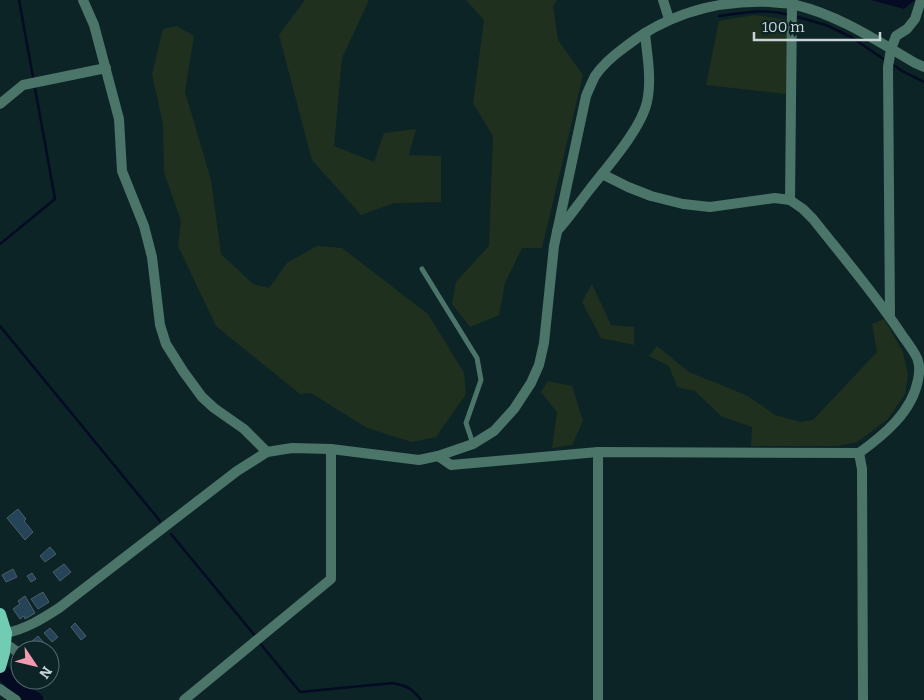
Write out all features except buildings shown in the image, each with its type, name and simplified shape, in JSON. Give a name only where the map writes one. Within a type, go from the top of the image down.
[{"type":"main road","points":[[0,614],[5,643],[0,667]]},
{"type":"street","points":[[82,0],[94,26],[119,119],[122,171],[144,226],[152,257],[160,325],[166,344],[202,397],[244,429],[267,452]]},
{"type":"street","points":[[663,0],[669,20]]},
{"type":"street","points":[[890,317],[888,66],[896,36],[915,19],[921,0]]},
{"type":"street","points":[[10,647],[5,643],[19,630],[59,608],[238,471],[267,452],[292,448],[331,449],[419,460],[438,456],[473,444],[494,431],[514,409],[531,384],[539,364],[544,343],[554,246],[586,96],[596,75],[612,57],[632,41],[669,20],[705,7],[750,1],[792,4],[826,15],[855,28],[924,67]]},
{"type":"street","points":[[790,200],[792,4]]},
{"type":"street","points":[[557,231],[567,221],[642,118],[647,102],[649,75],[645,33]]},
{"type":"street","points":[[0,104],[23,84],[106,68]]},
{"type":"street","points":[[438,456],[451,465],[598,452],[859,453],[880,438],[909,404],[916,388],[921,361],[890,317],[804,209],[790,200],[775,198],[710,207],[683,204],[650,196],[602,174]]},
{"type":"street","points":[[184,700],[332,579],[331,449]]},
{"type":"street","points":[[598,452],[598,700]]},
{"type":"street","points":[[859,453],[862,469],[863,700]]},
{"type":"street","points":[[0,689],[16,700]]},
{"type":"lane","points":[[422,269],[477,358],[481,380],[466,423],[473,444]]},
{"type":"green space","points":[[305,0],[369,0],[342,58],[334,146],[374,162],[384,133],[416,129],[409,155],[441,156],[441,202],[394,203],[361,215],[312,160],[279,35]]},
{"type":"green space","points":[[466,0],[557,0],[553,6],[558,40],[583,75],[542,248],[522,248],[505,283],[499,315],[470,327],[452,304],[456,282],[489,246],[493,136],[473,103],[484,20]]},
{"type":"green space","points":[[755,15],[788,20],[786,94],[706,85],[719,21]]},
{"type":"green space","points":[[177,26],[194,36],[185,92],[211,180],[221,254],[253,284],[269,288],[287,263],[317,246],[342,248],[428,314],[464,373],[466,394],[436,437],[412,442],[367,428],[311,393],[300,394],[216,326],[178,246],[181,221],[164,172],[163,124],[152,74],[163,29]]},
{"type":"green space","points":[[592,284],[611,325],[634,327],[634,345],[601,338],[582,302]]},
{"type":"green space","points":[[884,319],[903,352],[908,375],[905,394],[888,419],[857,442],[838,446],[751,446],[752,427],[721,416],[695,391],[677,387],[669,366],[649,356],[657,346],[689,372],[748,396],[775,415],[801,422],[813,420],[877,352],[872,324]]},
{"type":"green space","points":[[548,381],[572,386],[583,421],[572,445],[552,448],[557,412],[541,392]]},
{"type":"water","points":[[871,0],[915,0],[904,9]]},
{"type":"waterway","points":[[19,0],[33,77]]},
{"type":"waterway","points":[[719,16],[763,11],[789,15]]},
{"type":"waterway","points":[[794,16],[826,25],[851,37],[885,60]]},
{"type":"waterway","points":[[892,64],[924,82]]},
{"type":"waterway","points":[[0,244],[55,199],[35,88]]},
{"type":"waterway","points":[[0,326],[160,521]]},
{"type":"waterway","points":[[171,534],[256,637]]},
{"type":"waterway","points":[[259,642],[300,692],[393,683],[409,688],[421,700]]},
{"type":"waterway","points":[[0,669],[15,686],[36,700]]}]
